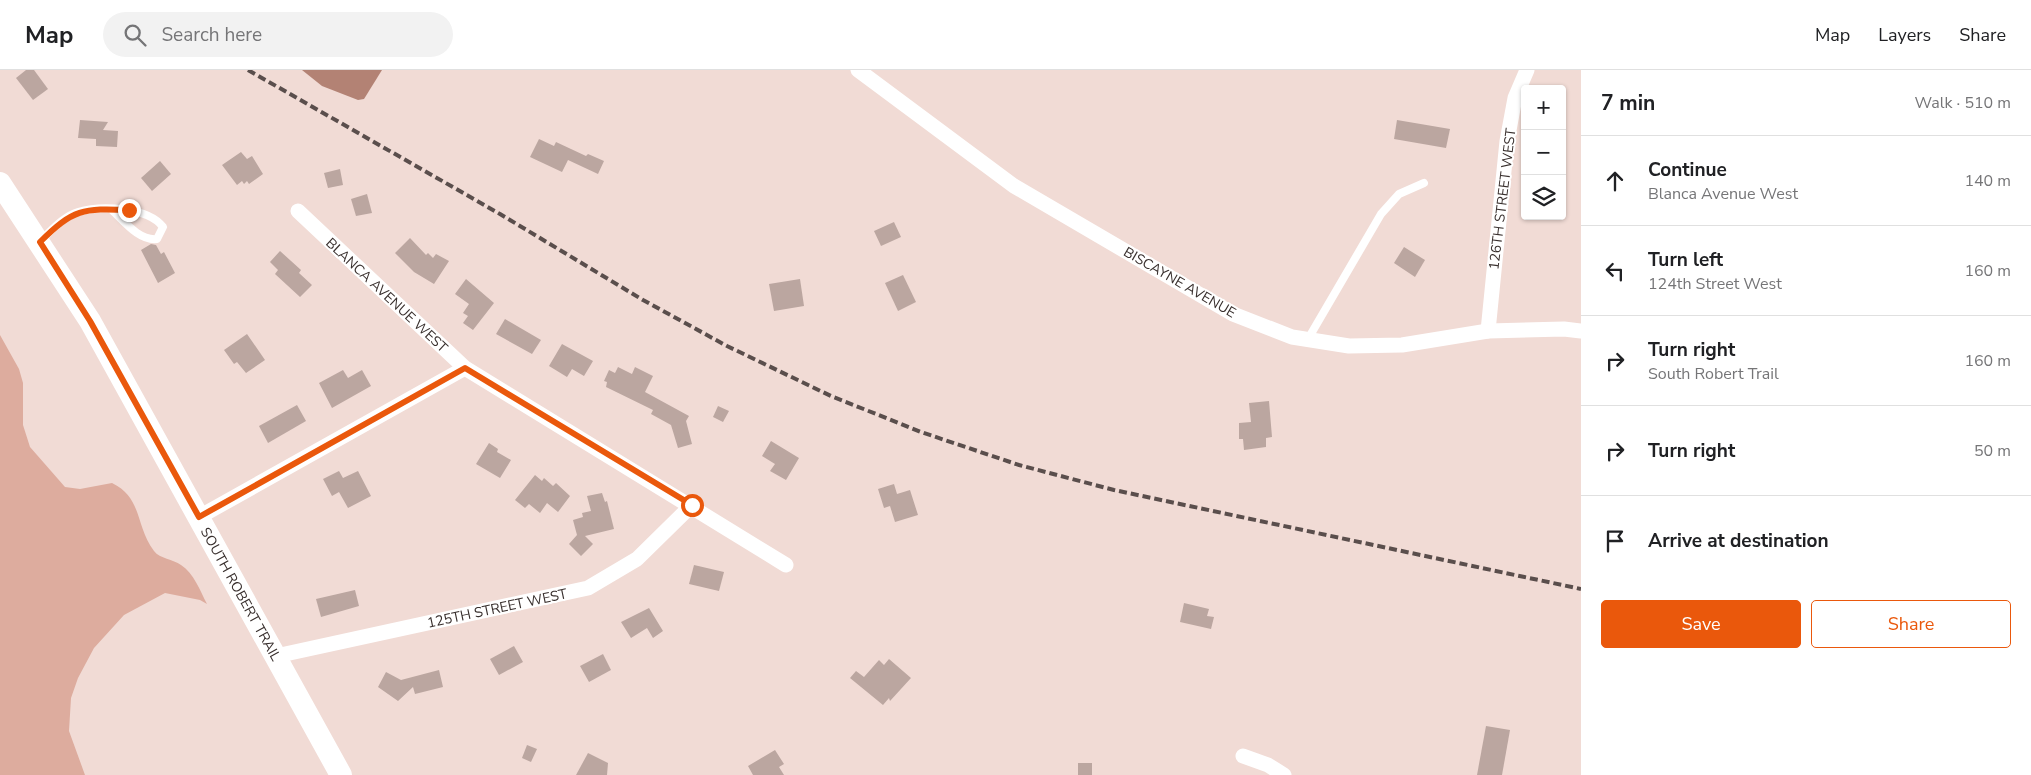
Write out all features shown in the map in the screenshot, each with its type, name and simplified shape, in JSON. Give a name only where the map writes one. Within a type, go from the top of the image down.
[{"type":"main road","name":"SOUTH ROBERT TRAIL","points":[[0,183],[90,321],[341,775]]},
{"type":"street","name":"BISCAYNE AVENUE","points":[[858,70],[1014,186],[1233,314],[1292,336],[1349,346],[1402,345],[1488,331],[1564,329],[1581,331]]},
{"type":"street","name":"126TH STREET WEST","points":[[1488,331],[1507,141],[1516,98],[1527,70]]},
{"type":"street","name":"BLANCA AVENUE WEST","points":[[298,211],[465,368],[786,564]]},
{"type":"street","points":[[199,517],[465,368]]},
{"type":"street","name":"125TH STREET WEST","points":[[276,656],[588,588],[637,559],[692,505]]},
{"type":"street","points":[[1243,756],[1284,775]]},
{"type":"lane","points":[[1308,339],[1386,208],[1399,194],[1424,183]]},
{"type":"lane","points":[[40,242],[59,223],[78,212],[96,209],[112,210],[150,215],[163,227],[160,235],[157,239],[150,240],[141,236],[112,210]]},
{"type":"shaded area","points":[[302,70],[382,70],[364,99],[358,100],[322,86]]},
{"type":"shaded area","points":[[0,335],[19,369],[23,383],[23,425],[30,447],[65,487],[80,489],[112,483],[122,489],[134,505],[148,542],[154,551],[160,556],[186,568],[207,604],[200,600],[165,593],[124,615],[94,648],[78,678],[71,698],[69,731],[85,775],[0,775]]},
{"type":"building","points":[[26,70],[34,70],[48,89],[33,100],[16,78]]},
{"type":"building","points":[[80,120],[108,122],[103,130],[118,131],[117,147],[96,146],[96,139],[78,138]]},
{"type":"building","points":[[1397,120],[1450,129],[1446,148],[1394,139]]},
{"type":"building","points":[[539,139],[554,146],[556,142],[586,156],[588,154],[604,161],[598,174],[568,160],[562,172],[530,157]]},
{"type":"building","points":[[241,152],[247,159],[252,156],[263,174],[249,184],[247,181],[244,184],[242,181],[237,185],[222,165]]},
{"type":"building","points":[[160,161],[171,174],[152,191],[141,178]]},
{"type":"building","points":[[340,169],[343,185],[328,188],[324,173]]},
{"type":"building","points":[[367,194],[372,213],[356,216],[351,199]]},
{"type":"building","points":[[894,222],[901,237],[881,246],[874,231]]},
{"type":"building","points":[[410,238],[426,255],[428,253],[433,258],[436,254],[449,261],[434,284],[414,272],[395,253]]},
{"type":"building","points":[[151,244],[156,245],[161,254],[164,252],[175,273],[158,283],[141,250]]},
{"type":"building","points":[[1404,247],[1425,260],[1415,277],[1394,263]]},
{"type":"building","points":[[280,251],[301,270],[299,273],[312,285],[300,297],[275,274],[278,270],[270,262]]},
{"type":"building","points":[[903,275],[916,302],[898,311],[885,283]]},
{"type":"building","points":[[466,279],[494,303],[473,330],[463,323],[468,316],[463,313],[469,304],[455,294]]},
{"type":"building","points":[[800,279],[804,306],[774,311],[769,284]]},
{"type":"building","points":[[505,319],[541,340],[532,354],[496,334]]},
{"type":"building","points":[[247,334],[265,360],[246,373],[237,362],[234,364],[224,350]]},
{"type":"building","points":[[562,344],[593,361],[584,376],[572,369],[567,377],[549,366]]},
{"type":"building","points":[[618,367],[632,374],[635,367],[653,376],[645,392],[689,416],[686,421],[692,444],[678,448],[671,425],[651,414],[653,410],[606,387],[607,382],[604,381],[609,370],[615,373]]},
{"type":"building","points":[[343,370],[348,378],[362,370],[371,386],[332,408],[319,383]]},
{"type":"building","points":[[1269,401],[1272,437],[1266,438],[1266,447],[1244,450],[1243,439],[1239,439],[1239,423],[1251,422],[1249,403]]},
{"type":"building","points":[[297,405],[306,421],[268,443],[259,426]]},
{"type":"building","points":[[718,406],[729,411],[723,422],[713,417]]},
{"type":"building","points":[[771,441],[799,458],[786,480],[770,471],[775,464],[762,456]]},
{"type":"building","points":[[489,443],[498,449],[497,452],[511,460],[500,478],[476,464]]},
{"type":"building","points":[[339,471],[343,478],[358,471],[371,496],[348,508],[339,492],[332,496],[323,479]]},
{"type":"building","points":[[535,475],[542,481],[544,478],[553,486],[556,483],[570,496],[558,512],[547,503],[540,513],[529,504],[525,508],[515,500]]},
{"type":"building","points":[[894,484],[897,494],[910,490],[918,515],[895,522],[890,506],[884,508],[878,489]]},
{"type":"building","points":[[602,493],[605,502],[607,501],[614,529],[585,536],[593,544],[581,556],[569,544],[577,535],[573,520],[583,517],[582,513],[591,511],[587,496]]},
{"type":"building","points":[[694,565],[724,572],[719,591],[689,584]]},
{"type":"building","points":[[355,590],[359,606],[321,617],[316,599]]},
{"type":"building","points":[[1184,603],[1209,609],[1207,616],[1214,617],[1211,629],[1180,622]]},
{"type":"building","points":[[649,608],[663,631],[653,638],[647,628],[631,638],[621,622]]},
{"type":"building","points":[[514,646],[523,662],[499,675],[490,659]]},
{"type":"building","points":[[603,654],[611,670],[589,682],[580,666]]},
{"type":"building","points":[[889,659],[911,678],[890,701],[889,698],[883,705],[850,678],[856,671],[864,677],[879,660],[884,665]]},
{"type":"building","points":[[439,670],[443,687],[415,694],[413,687],[398,701],[378,687],[386,672],[401,680]]},
{"type":"building","points":[[1486,726],[1510,730],[1502,775],[1477,775]]},
{"type":"building","points":[[527,745],[537,749],[531,762],[522,758]]},
{"type":"building","points":[[775,750],[784,764],[779,767],[784,775],[753,775],[748,766]]},
{"type":"building","points":[[588,753],[608,763],[607,775],[576,775]]},
{"type":"building","points":[[1078,763],[1092,763],[1092,775],[1078,775]]},
{"type":"railway","points":[[248,70],[500,214],[643,300],[727,346],[831,396],[921,432],[1019,465],[1114,490],[1581,589]]},
{"type":"route","points":[[129,210],[96,209],[78,212],[59,223],[40,242],[90,321],[199,517],[465,368],[692,505]]}]
